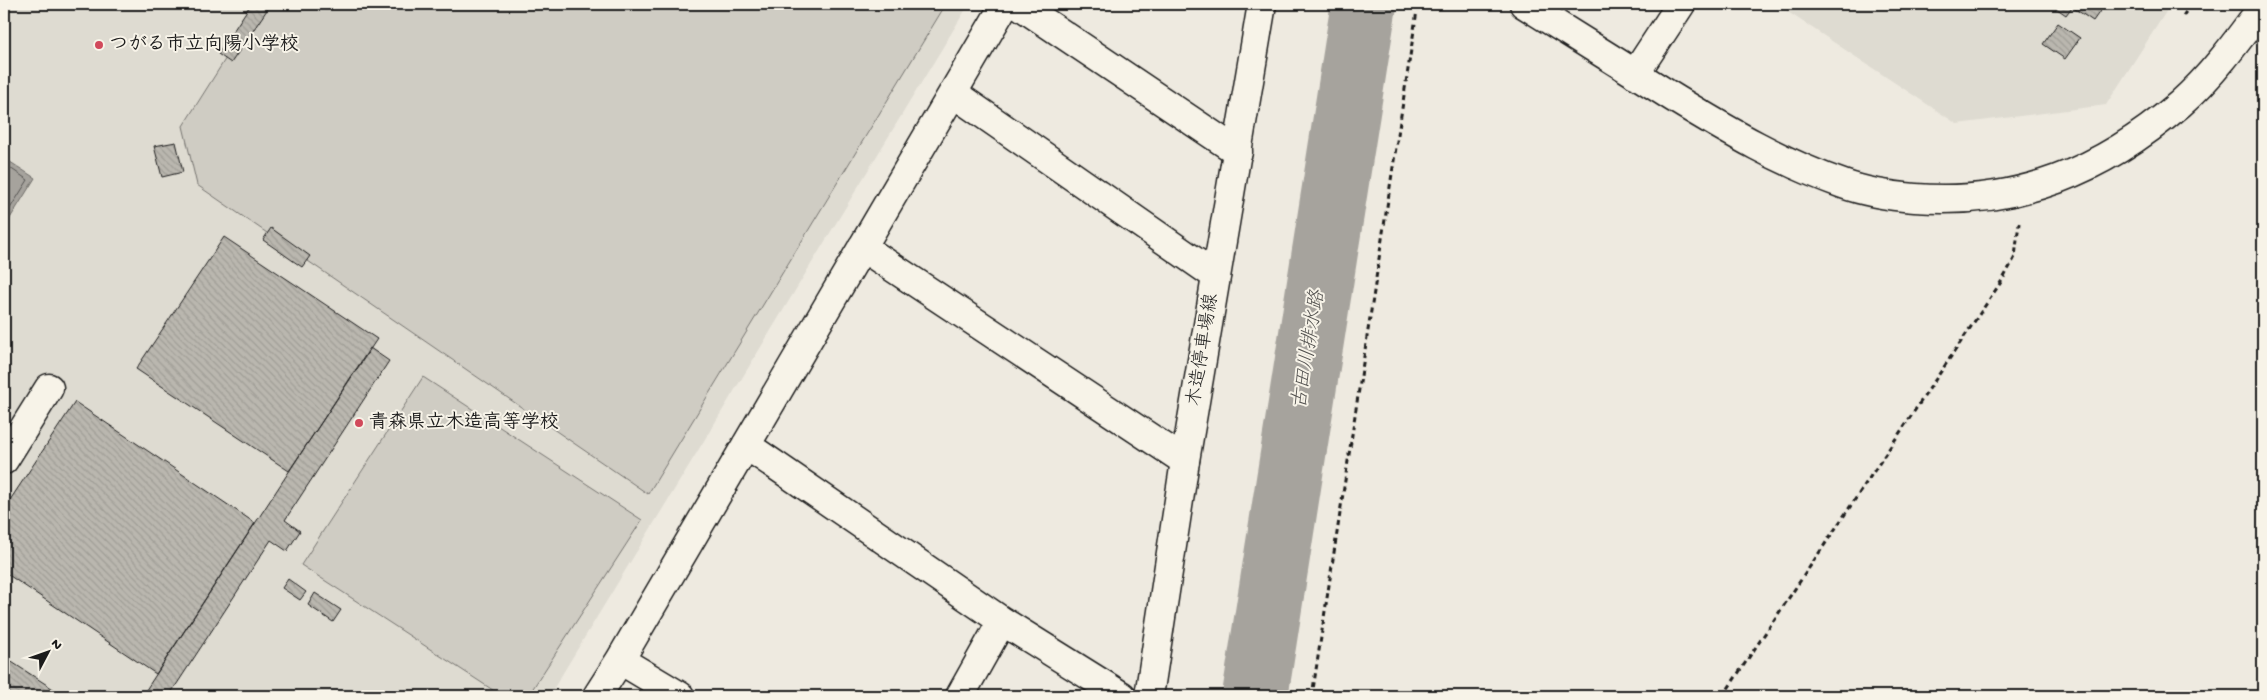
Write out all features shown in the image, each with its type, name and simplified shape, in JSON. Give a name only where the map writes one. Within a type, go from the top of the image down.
[{"type":"street","points":[[597,696],[620,660],[1005,4]]},
{"type":"street","points":[[1018,4],[1238,152]]},
{"type":"street","name":"木造停車場線","points":[[1149,696],[1185,461],[1262,4]]},
{"type":"street","points":[[1524,4],[1732,133],[1790,163],[1844,185],[1894,196],[1942,200],[1988,198],[2018,192],[2064,177],[2102,160],[2140,135],[2180,104],[2211,73],[2263,6]]},
{"type":"street","points":[[1635,74],[1681,4]]},
{"type":"street","points":[[953,93],[1216,276]]},
{"type":"street","points":[[862,247],[1185,461]]},
{"type":"street","points":[[4,460],[49,388]]},
{"type":"street","points":[[746,445],[1002,621],[1122,696]]},
{"type":"street","points":[[960,696],[1002,621]]},
{"type":"street","points":[[620,660],[680,696]]},
{"type":"path","points":[[1312,696],[1418,4]]},
{"type":"path","points":[[2183,16],[2191,4]]},
{"type":"path","points":[[1722,696],[2003,278],[2015,257],[2018,241],[2018,192]]},
{"type":"shaded area","name":"青森県立木造高等学校","points":[[4,4],[969,4],[549,696],[4,696]]},
{"type":"shaded area","points":[[260,4],[946,4],[648,494],[197,185],[183,126]]},
{"type":"shaded area","points":[[1776,4],[2171,4],[2106,105],[1957,124]]},
{"type":"shaded area","points":[[423,377],[642,520],[528,696],[502,696],[301,565]]},
{"type":"water","points":[[4,158],[35,178],[4,228]]},
{"type":"building","points":[[251,4],[271,4],[231,63],[218,54]]},
{"type":"building","points":[[2050,4],[2105,4],[2093,21],[2072,7],[2066,15]]},
{"type":"building","points":[[2058,23],[2080,38],[2065,59],[2043,44]]},
{"type":"building","points":[[176,142],[183,172],[162,177],[154,146]]},
{"type":"building","points":[[271,228],[310,256],[302,267],[263,240]]},
{"type":"building","points":[[224,237],[377,339],[289,471],[136,369]]},
{"type":"building","points":[[370,348],[389,361],[285,520],[300,531],[287,551],[271,540],[169,696],[142,696]]},
{"type":"building","points":[[75,402],[255,523],[156,674],[4,572],[4,509]]},
{"type":"building","points":[[288,579],[306,592],[300,600],[282,588]]},
{"type":"building","points":[[315,593],[341,610],[333,622],[308,605]]},
{"type":"building","points":[[4,657],[64,696],[4,696]]},
{"type":"waterway","name":"古田川排水路","points":[[1255,696],[1364,4]]},
{"type":"place","name":"つがる市立向陽小学校","points":[[99,45]]},
{"type":"place","name":"青森県立木造高等学校","points":[[359,423]]}]
